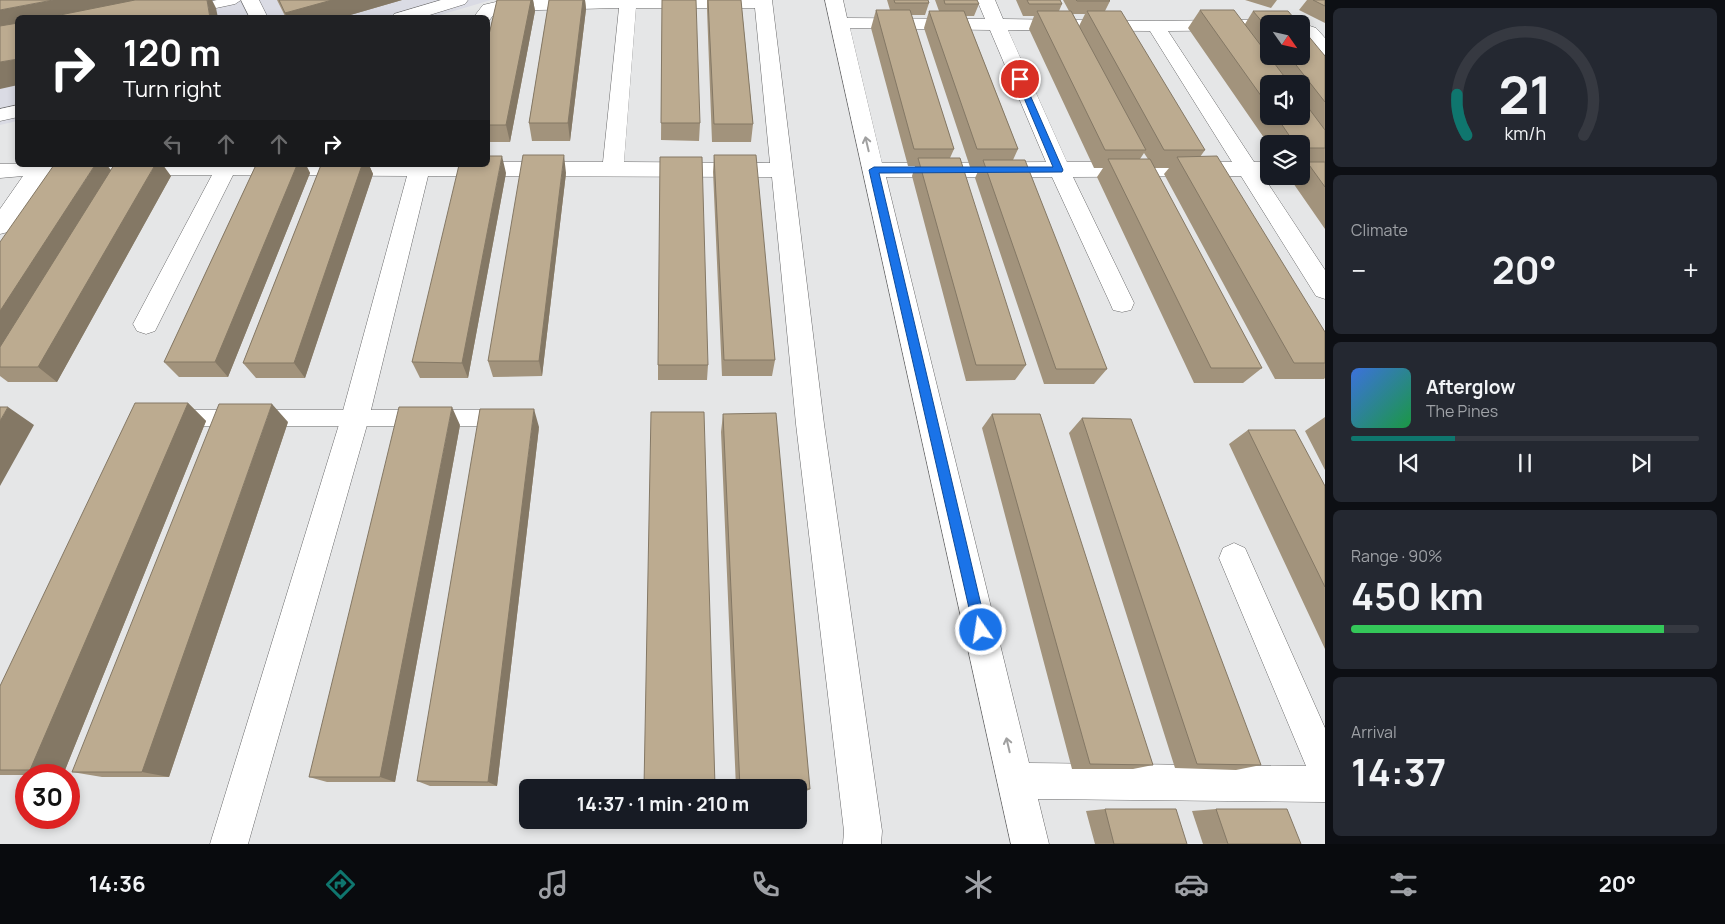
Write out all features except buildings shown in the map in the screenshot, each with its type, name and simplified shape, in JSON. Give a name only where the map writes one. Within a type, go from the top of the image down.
[{"type":"street","points":[[250,0],[258,15]]},
{"type":"street","points":[[410,15],[459,0]]},
{"type":"street","points":[[986,0],[1059,170],[1122,303]]},
{"type":"street","points":[[486,13],[500,6],[763,2],[780,170],[810,424],[863,832],[862,844]]},
{"type":"street","points":[[613,168],[628,3]]},
{"type":"street","points":[[1030,844],[837,11],[996,24],[1156,26],[1260,24]]},
{"type":"street","points":[[1156,26],[1325,290]]},
{"type":"street","points":[[1310,32],[1325,49]]},
{"type":"street","points":[[0,115],[15,112]]},
{"type":"street","points":[[0,171],[41,167]]},
{"type":"street","points":[[0,226],[41,167]]},
{"type":"street","points":[[186,167],[780,170]]},
{"type":"street","points":[[229,844],[355,418],[438,167]]},
{"type":"street","points":[[146,324],[226,168]]},
{"type":"street","points":[[874,170],[1260,169]]},
{"type":"street","points":[[1234,558],[1325,769]]},
{"type":"street","points":[[1016,781],[1325,784]]},
{"type":"lane","points":[[162,15],[235,0]]},
{"type":"lane","points":[[192,418],[503,418]]},
{"type":"shaded area","points":[[0,0],[491,0],[440,15],[15,15],[15,121],[0,125]]},
{"type":"route","points":[[981,630],[874,170],[1059,170],[1020,79]]}]
